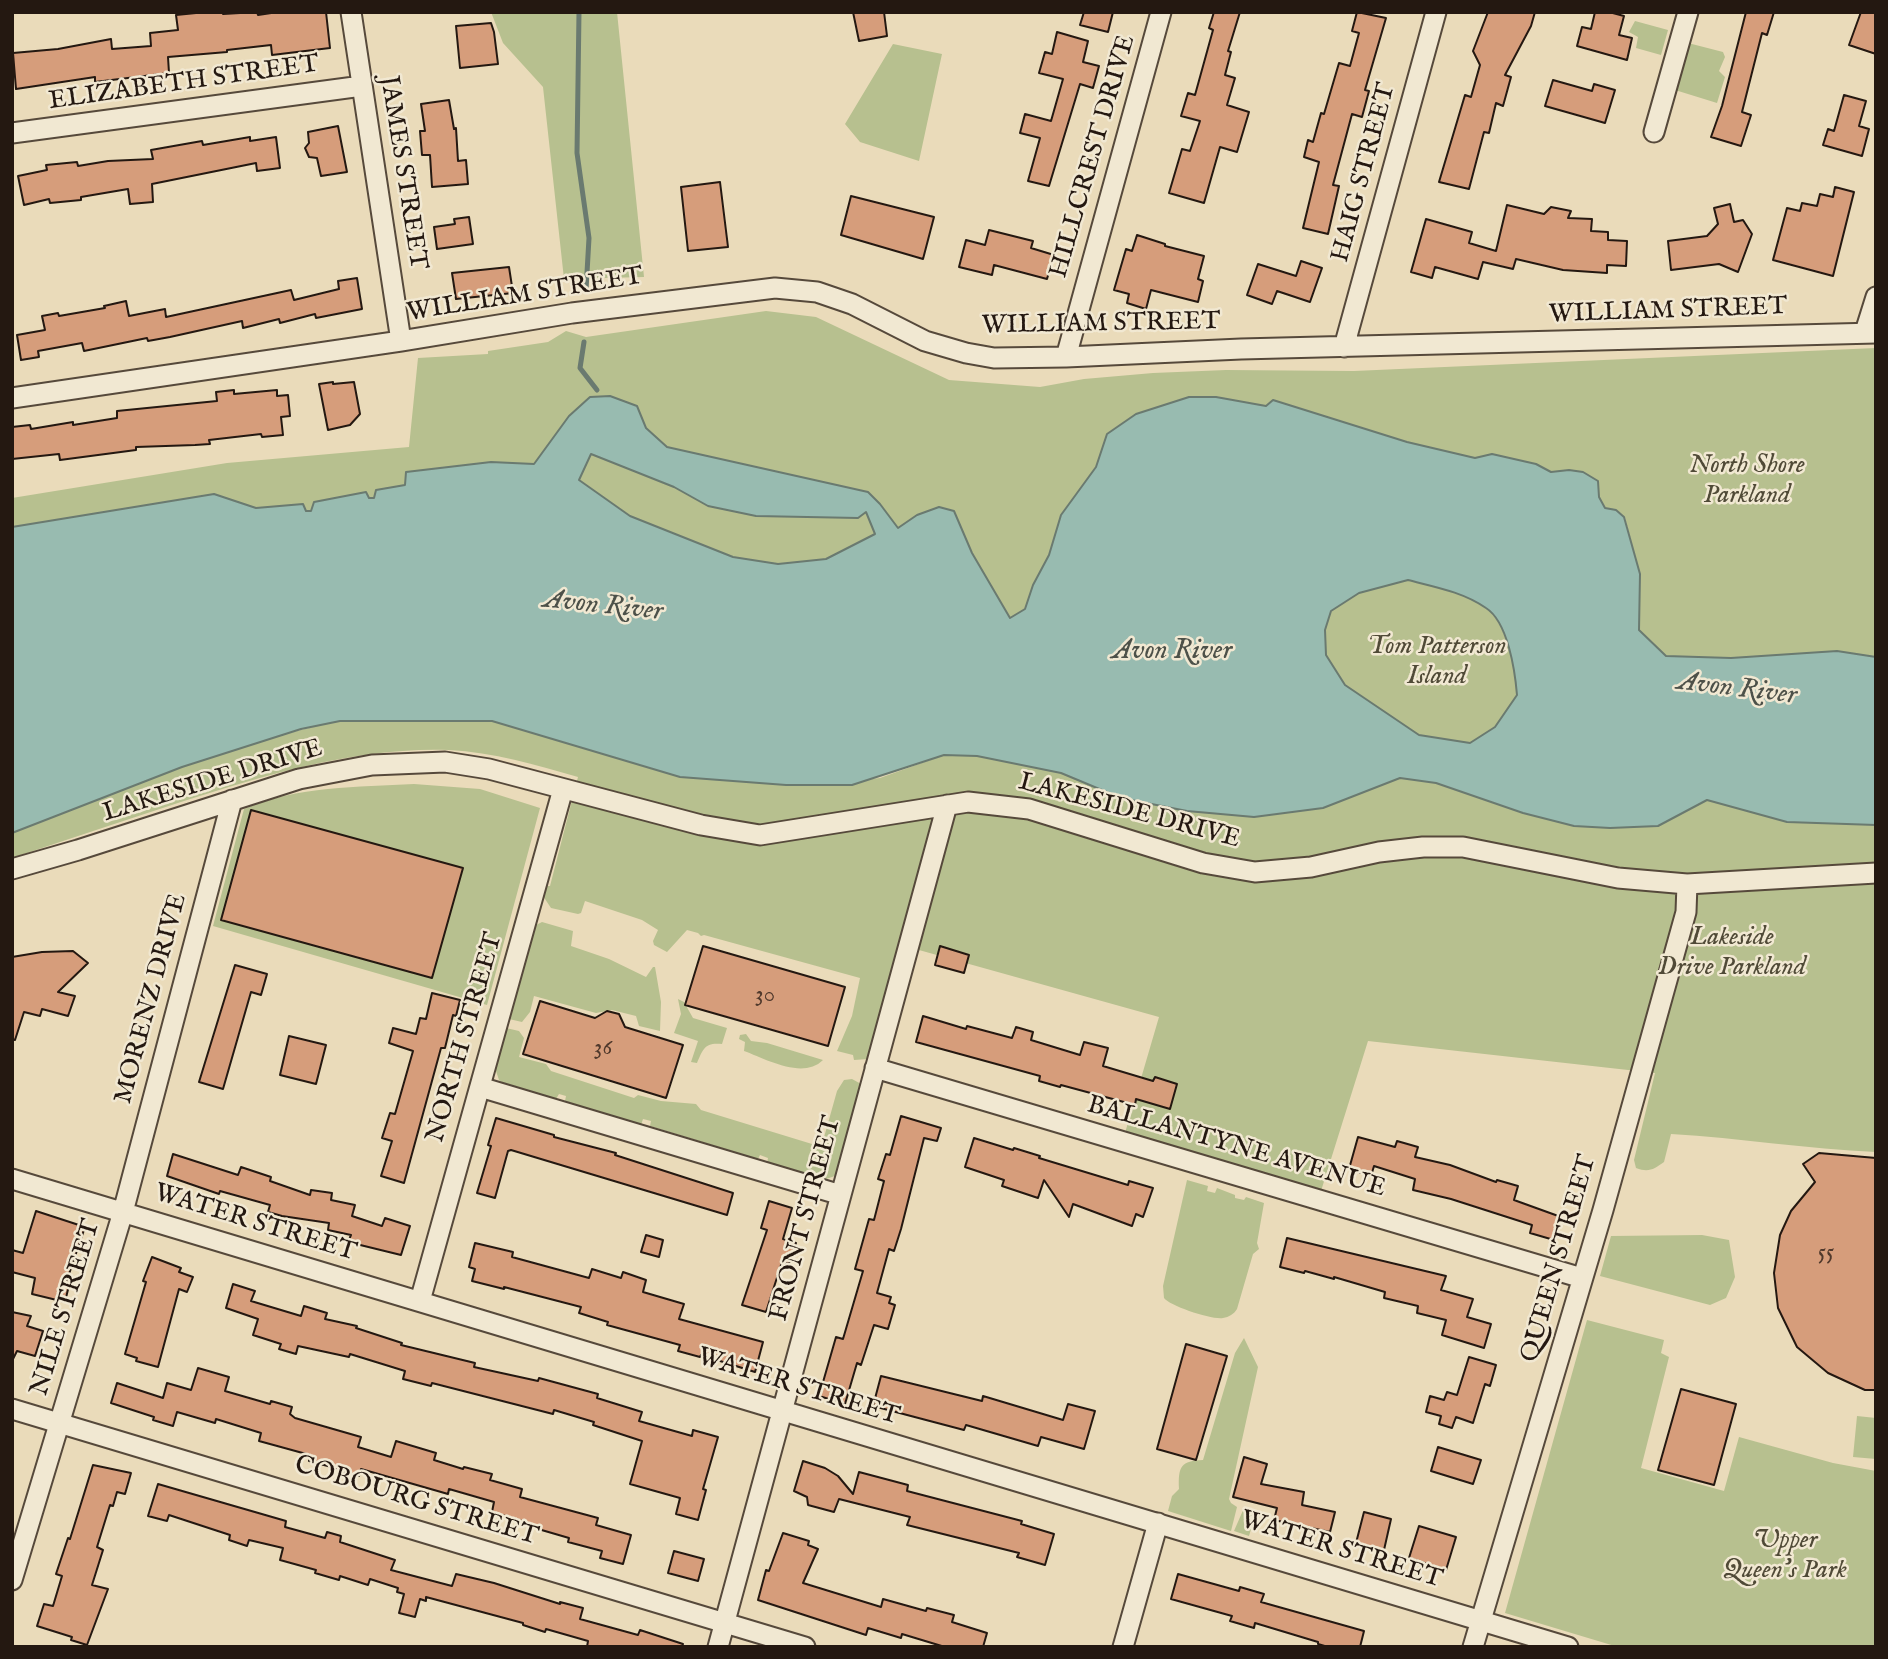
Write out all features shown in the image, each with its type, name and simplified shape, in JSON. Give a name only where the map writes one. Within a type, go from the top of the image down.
[{"type":"street","name":"JAMES STREET","points":[[351,12],[401,341]]},
{"type":"street","name":"HILLCREST DRIVE","points":[[1066,357],[1161,12]]},
{"type":"street","name":"HAIG STREET","points":[[1344,347],[1436,12]]},
{"type":"street","points":[[1654,132],[1688,12]]},
{"type":"street","name":"ELIZABETH STREET","points":[[12,133],[362,86]]},
{"type":"street","name":"WILLIAM STREET","points":[[12,398],[606,308],[775,288],[817,292],[852,304],[925,341],[995,358],[1871,332]]},
{"type":"street","points":[[1871,332],[1876,297]]},
{"type":"street","name":"LAKESIDE DRIVE","points":[[12,869],[299,779],[372,765],[445,762],[489,769],[701,825],[760,835],[968,802],[1029,809],[1203,863],[1255,872],[1311,867],[1379,852],[1423,847],[1463,847],[1618,878],[1687,884],[1876,873]]},
{"type":"street","name":"NORTH STREET","points":[[420,1301],[563,789]]},
{"type":"street","name":"MORENZ DRIVE","points":[[124,1212],[232,800]]},
{"type":"street","name":"FRONT STREET","points":[[718,1647],[947,805]]},
{"type":"street","name":"QUEEN STREET","points":[[1473,1647],[1686,912],[1687,884]]},
{"type":"street","name":"BALLANTYNE AVENUE","points":[[875,1069],[1582,1278]]},
{"type":"street","points":[[480,1087],[841,1195]]},
{"type":"street","name":"WATER STREET","points":[[12,1180],[1568,1647]]},
{"type":"street","name":"NILE STREET","points":[[12,1580],[124,1212]]},
{"type":"street","name":"COBOURG STREET","points":[[12,1409],[805,1647]]},
{"type":"street","points":[[1123,1647],[1158,1523]]},
{"type":"green space","points":[[491,12],[617,12],[644,277],[564,279],[543,87],[503,43]]},
{"type":"green space","points":[[1635,21],[1668,30],[1661,55],[1636,48],[1638,37],[1629,32]]},
{"type":"green space","points":[[1688,43],[1723,52],[1725,57],[1719,71],[1725,77],[1717,103],[1675,90]]},
{"type":"green space","points":[[893,44],[942,54],[919,161],[860,142],[845,124]]},
{"type":"green space","name":"North Shore Parkland","points":[[766,311],[816,317],[949,380],[1040,387],[1084,379],[1153,373],[1226,370],[1354,371],[1876,348],[1876,657],[1837,651],[1731,658],[1666,656],[1639,630],[1640,574],[1625,518],[1616,510],[1605,508],[1599,497],[1598,481],[1583,472],[1551,472],[1536,464],[1492,454],[1475,458],[1407,442],[1273,400],[1266,406],[1216,397],[1189,397],[1136,414],[1107,434],[1096,467],[1061,515],[1049,555],[1033,585],[1025,609],[1010,618],[972,553],[954,512],[939,507],[917,515],[898,529],[875,534],[826,559],[778,564],[733,557],[630,516],[577,479],[405,485],[376,490],[374,498],[369,499],[365,492],[314,502],[311,511],[306,511],[302,504],[256,508],[214,494],[12,527],[12,498],[227,463],[409,447],[418,358],[488,354],[488,351],[548,342],[566,331],[586,337]]},
{"type":"green space","name":"Tom Patterson Island","points":[[1408,580],[1477,602],[1493,615],[1505,635],[1517,695],[1495,727],[1470,743],[1419,735],[1345,685],[1326,655],[1325,630],[1331,611],[1359,593]]},
{"type":"green space","name":"Lakeside Drive Parkland","points":[[340,721],[492,721],[680,777],[786,785],[817,785],[880,778],[944,755],[977,756],[1061,773],[1121,798],[1187,811],[1254,817],[1323,808],[1400,778],[1436,783],[1523,813],[1574,826],[1658,826],[1707,800],[1787,822],[1876,825],[1876,1152],[1671,1134],[1664,1162],[1651,1170],[1644,1170],[1636,1168],[1634,1160],[1655,1073],[1368,1041],[1321,1191],[1125,1133],[1159,1017],[901,945],[868,1059],[854,1060],[853,1055],[837,1051],[852,1016],[860,978],[687,930],[667,952],[654,945],[658,930],[642,920],[585,901],[581,913],[578,914],[551,908],[543,896],[546,886],[550,886],[578,777],[482,753],[415,750],[314,764],[216,791],[12,858],[12,833],[256,742]]},
{"type":"green space","points":[[414,784],[480,789],[540,808],[487,1005],[213,926],[244,809],[264,801],[306,792]]},
{"type":"green space","points":[[542,922],[573,931],[571,946],[609,959],[646,977],[655,967],[661,1002],[660,1031],[639,1026],[636,1016],[612,1010],[596,1013],[534,996],[530,1012],[522,1022],[509,1019],[536,925]]},
{"type":"green space","points":[[678,999],[684,1002],[693,1018],[727,1028],[722,1044],[712,1044],[705,1048],[697,1063],[691,1062],[698,1041],[674,1033],[681,1014]]},
{"type":"green space","points":[[506,1028],[519,1031],[524,1038],[519,1057],[546,1064],[551,1071],[634,1098],[638,1095],[661,1101],[696,1104],[701,1110],[818,1145],[823,1141],[837,1091],[844,1080],[852,1079],[863,1085],[838,1175],[826,1179],[767,1163],[768,1158],[760,1155],[758,1159],[650,1126],[651,1121],[643,1119],[641,1125],[565,1101],[566,1096],[559,1094],[556,1099],[503,1083],[499,1080],[495,1068]]},
{"type":"green space","points":[[746,1034],[751,1041],[767,1043],[823,1060],[815,1066],[805,1068],[773,1063],[744,1051],[745,1042],[739,1039],[740,1035]]},
{"type":"green space","points":[[1187,1180],[1208,1186],[1207,1191],[1215,1193],[1217,1188],[1235,1195],[1235,1198],[1244,1200],[1246,1197],[1264,1203],[1257,1243],[1259,1249],[1253,1254],[1237,1309],[1225,1318],[1192,1312],[1164,1298],[1163,1286]]},
{"type":"green space","points":[[1702,1235],[1729,1240],[1735,1277],[1726,1298],[1710,1305],[1600,1276],[1611,1236]]},
{"type":"green space","name":"Upper Queen's Park","points":[[1587,1320],[1664,1340],[1661,1353],[1669,1357],[1641,1468],[1724,1491],[1739,1437],[1833,1463],[1876,1471],[1876,1647],[1618,1647],[1505,1613]]},
{"type":"green space","points":[[1244,1338],[1258,1367],[1229,1499],[1237,1507],[1231,1531],[1168,1511],[1172,1496],[1179,1489],[1182,1466],[1203,1460],[1235,1353]]},
{"type":"green space","points":[[1857,1416],[1876,1418],[1876,1459],[1853,1457]]},
{"type":"green space","points":[[1244,1508],[1256,1512],[1249,1536],[1234,1531]]},
{"type":"water","name":"Avon River","points":[[610,396],[637,406],[646,428],[667,447],[868,492],[898,528],[917,515],[939,507],[954,511],[972,553],[1010,618],[1025,609],[1033,585],[1049,555],[1061,515],[1096,467],[1107,434],[1136,414],[1189,397],[1216,397],[1266,406],[1273,400],[1407,442],[1475,458],[1492,454],[1536,464],[1551,472],[1583,472],[1598,481],[1599,497],[1605,508],[1616,510],[1624,517],[1640,574],[1639,630],[1666,656],[1731,658],[1837,651],[1876,657],[1876,825],[1787,822],[1707,800],[1658,826],[1574,826],[1523,813],[1436,783],[1400,778],[1323,808],[1254,817],[1187,811],[1121,798],[1061,773],[977,756],[944,755],[852,785],[786,785],[680,777],[492,721],[340,721],[301,729],[182,767],[12,833],[12,527],[214,494],[256,508],[303,504],[306,511],[311,511],[314,502],[366,492],[369,498],[374,498],[376,490],[405,485],[406,472],[491,462],[534,464],[569,416],[590,397]],"holes":[[[591,454],[674,487],[708,506],[756,516],[858,518],[866,512],[875,534],[826,559],[778,564],[733,557],[630,516],[579,480]],[[1408,580],[1477,602],[1494,615],[1505,635],[1517,695],[1495,727],[1470,743],[1419,735],[1345,685],[1326,655],[1325,630],[1331,611],[1359,593]]]},
{"type":"building","points":[[257,12],[258,15],[278,12],[326,12],[330,48],[272,55],[271,45],[168,57],[169,73],[95,82],[95,77],[16,89],[13,53],[58,49],[111,39],[112,49],[151,46],[150,33],[178,30],[176,15]]},
{"type":"building","points":[[853,12],[884,12],[887,36],[859,41]]},
{"type":"building","points":[[1084,12],[1113,12],[1108,32],[1080,25]]},
{"type":"building","points":[[1214,12],[1240,12],[1228,51],[1231,52],[1225,75],[1235,78],[1227,105],[1249,112],[1237,152],[1220,147],[1204,203],[1169,193],[1182,149],[1190,151],[1200,121],[1181,116],[1188,93],[1195,95],[1213,30],[1209,28]]},
{"type":"building","points":[[1357,12],[1386,18],[1365,90],[1369,91],[1362,117],[1352,114],[1333,185],[1339,186],[1328,234],[1303,228],[1319,162],[1304,157],[1308,140],[1313,142],[1321,113],[1324,114],[1339,63],[1350,66],[1359,33],[1352,31]]},
{"type":"building","points":[[1488,12],[1535,12],[1531,26],[1505,75],[1511,77],[1503,106],[1496,103],[1489,133],[1484,132],[1469,189],[1439,182],[1465,95],[1471,97],[1480,65],[1473,51]]},
{"type":"building","points":[[1595,12],[1624,16],[1619,35],[1632,38],[1627,60],[1577,46],[1582,27],[1591,29]]},
{"type":"building","points":[[1746,12],[1774,12],[1767,35],[1762,33],[1742,112],[1751,115],[1741,146],[1711,137],[1722,106]]},
{"type":"building","points":[[1861,12],[1876,12],[1876,54],[1849,45]]},
{"type":"building","points":[[491,23],[498,64],[460,68],[456,26]]},
{"type":"building","points":[[1057,32],[1088,41],[1083,62],[1099,66],[1093,88],[1080,84],[1049,186],[1028,181],[1040,138],[1020,133],[1025,114],[1051,121],[1063,79],[1039,73],[1045,52],[1052,54]]},
{"type":"building","points":[[1553,80],[1592,91],[1594,84],[1615,90],[1605,123],[1545,106]]},
{"type":"building","points":[[1844,95],[1866,101],[1859,126],[1869,129],[1862,156],[1823,145],[1828,129],[1834,131]]},
{"type":"building","points":[[449,100],[454,129],[456,128],[458,161],[466,160],[468,184],[432,187],[430,155],[422,155],[420,131],[425,131],[421,104]]},
{"type":"building","points":[[338,126],[347,172],[321,176],[317,158],[309,157],[305,148],[309,143],[308,132]]},
{"type":"building","points":[[250,137],[250,141],[276,137],[280,168],[257,171],[256,163],[152,184],[153,202],[130,204],[128,189],[81,197],[81,200],[50,203],[49,199],[24,205],[18,176],[47,170],[46,165],[77,162],[78,166],[108,161],[153,159],[151,150],[202,141],[203,145]]},
{"type":"building","points":[[720,182],[728,247],[688,251],[681,187]]},
{"type":"building","points":[[1835,187],[1854,192],[1833,276],[1773,260],[1787,208],[1800,211],[1802,203],[1817,206],[1820,194],[1833,197]]},
{"type":"building","points":[[851,196],[934,217],[923,259],[841,235]]},
{"type":"building","points":[[1730,204],[1734,222],[1743,220],[1752,234],[1738,272],[1719,264],[1671,270],[1668,241],[1707,236],[1718,224],[1714,208]]},
{"type":"building","points":[[1507,205],[1544,214],[1551,207],[1571,211],[1568,218],[1592,219],[1591,231],[1608,232],[1608,240],[1627,241],[1626,266],[1607,265],[1607,273],[1563,270],[1516,259],[1513,269],[1483,262],[1478,279],[1435,267],[1432,278],[1411,272],[1426,219],[1472,232],[1469,243],[1496,251]]},
{"type":"building","points":[[469,217],[473,244],[437,249],[434,227],[455,224],[454,219]]},
{"type":"building","points":[[989,230],[1033,241],[1031,248],[1054,255],[1047,279],[994,265],[992,275],[959,267],[966,240],[985,245]]},
{"type":"building","points":[[1137,235],[1165,246],[1204,256],[1198,279],[1203,281],[1198,302],[1151,290],[1146,309],[1127,303],[1129,294],[1114,290],[1126,249],[1132,251]]},
{"type":"building","points":[[1301,261],[1322,268],[1310,302],[1277,291],[1272,304],[1247,295],[1258,264],[1296,276]]},
{"type":"building","points":[[509,267],[513,293],[456,299],[452,273]]},
{"type":"building","points":[[357,278],[362,309],[316,318],[315,314],[280,323],[279,319],[243,328],[242,321],[170,337],[148,341],[147,338],[84,351],[82,343],[38,351],[39,357],[21,360],[17,335],[45,330],[42,316],[58,313],[59,316],[105,308],[104,306],[126,301],[129,316],[165,309],[166,317],[291,290],[294,300],[339,289],[338,281]]},
{"type":"building","points":[[354,382],[360,414],[350,425],[328,430],[319,384]]},
{"type":"building","points":[[234,390],[234,394],[277,390],[277,396],[288,395],[290,416],[281,417],[283,435],[262,437],[261,434],[209,440],[210,444],[136,447],[136,450],[60,460],[59,454],[12,459],[12,427],[30,425],[31,429],[117,418],[117,411],[217,401],[216,392]]},
{"type":"building","points":[[251,810],[463,868],[432,978],[221,920]]},
{"type":"building","points":[[703,946],[845,987],[828,1046],[685,1005]]},
{"type":"building","points":[[940,946],[969,955],[964,973],[935,965]]},
{"type":"building","points":[[73,951],[88,963],[58,992],[75,996],[68,1016],[42,1009],[40,1016],[24,1012],[15,1040],[12,1039],[12,957]]},
{"type":"building","points":[[235,965],[267,974],[261,995],[251,992],[223,1089],[199,1082]]},
{"type":"building","points":[[432,993],[460,1000],[456,1016],[453,1015],[445,1048],[441,1048],[404,1183],[381,1176],[392,1141],[382,1138],[390,1113],[395,1114],[413,1051],[389,1043],[393,1028],[416,1034],[420,1018],[426,1019]]},
{"type":"building","points":[[540,1001],[595,1018],[607,1011],[619,1014],[625,1027],[683,1045],[666,1098],[523,1054]]},
{"type":"building","points":[[923,1016],[966,1029],[967,1026],[1012,1038],[1016,1027],[1033,1032],[1031,1040],[1080,1055],[1084,1042],[1108,1048],[1103,1066],[1153,1081],[1155,1077],[1177,1084],[1170,1109],[1136,1099],[1135,1105],[1061,1085],[1060,1087],[1039,1081],[1040,1076],[916,1042]]},
{"type":"building","points":[[289,1036],[326,1045],[316,1084],[280,1075]]},
{"type":"building","points":[[901,1116],[941,1128],[937,1141],[924,1138],[901,1229],[894,1251],[889,1249],[877,1293],[891,1297],[889,1303],[895,1305],[888,1329],[874,1325],[861,1365],[857,1363],[845,1404],[819,1396],[836,1337],[843,1339],[863,1271],[855,1269],[869,1219],[874,1220],[884,1181],[878,1179],[886,1154],[890,1155]]},
{"type":"building","points":[[496,1118],[616,1153],[615,1155],[733,1193],[727,1215],[511,1150],[508,1151],[495,1198],[477,1193]]},
{"type":"building","points":[[1358,1137],[1395,1147],[1397,1141],[1418,1147],[1415,1157],[1450,1165],[1496,1182],[1497,1180],[1518,1186],[1514,1200],[1561,1217],[1554,1240],[1530,1233],[1532,1225],[1413,1190],[1415,1179],[1374,1166],[1371,1176],[1349,1169]]},
{"type":"building","points":[[974,1138],[1013,1150],[1014,1148],[1128,1185],[1129,1181],[1153,1188],[1143,1217],[1136,1214],[1132,1226],[1073,1204],[1069,1217],[1044,1180],[1038,1198],[1002,1186],[1004,1180],[965,1167]]},
{"type":"building","points":[[1819,1153],[1876,1158],[1876,1390],[1865,1390],[1828,1373],[1797,1347],[1778,1308],[1774,1273],[1780,1235],[1791,1211],[1815,1182],[1803,1164]]},
{"type":"building","points":[[173,1154],[238,1175],[241,1167],[310,1195],[311,1190],[332,1193],[331,1200],[355,1205],[352,1216],[382,1226],[385,1218],[410,1226],[401,1255],[348,1242],[351,1235],[328,1230],[329,1223],[268,1212],[270,1205],[220,1191],[219,1194],[167,1176]]},
{"type":"building","points":[[769,1201],[792,1208],[783,1239],[796,1243],[789,1264],[782,1262],[766,1312],[742,1305],[767,1230],[761,1228]]},
{"type":"building","points":[[36,1211],[85,1227],[67,1280],[70,1281],[65,1302],[32,1294],[35,1278],[12,1272],[12,1250],[23,1253]]},
{"type":"building","points":[[646,1235],[663,1240],[659,1257],[641,1252]]},
{"type":"building","points":[[1287,1238],[1446,1276],[1441,1290],[1473,1299],[1467,1317],[1491,1324],[1484,1348],[1442,1335],[1446,1320],[1417,1313],[1418,1306],[1384,1298],[1385,1292],[1334,1277],[1280,1267]]},
{"type":"building","points":[[475,1243],[513,1252],[512,1257],[589,1278],[592,1269],[621,1278],[623,1272],[646,1280],[643,1292],[684,1304],[679,1319],[763,1342],[755,1372],[701,1355],[700,1357],[678,1351],[680,1345],[607,1325],[608,1322],[579,1313],[581,1307],[472,1281],[475,1269],[469,1267]]},
{"type":"building","points":[[152,1257],[181,1268],[179,1272],[193,1277],[187,1292],[179,1289],[158,1367],[136,1361],[137,1358],[125,1354],[146,1282],[143,1281]]},
{"type":"building","points":[[233,1284],[255,1291],[251,1301],[301,1316],[304,1306],[327,1313],[325,1319],[357,1326],[356,1328],[402,1343],[401,1345],[475,1363],[474,1367],[538,1381],[539,1378],[598,1394],[597,1398],[642,1412],[639,1421],[692,1436],[693,1430],[718,1437],[703,1489],[706,1490],[698,1520],[676,1514],[680,1498],[630,1484],[642,1441],[554,1410],[553,1414],[432,1383],[431,1386],[403,1379],[405,1371],[350,1354],[349,1357],[298,1346],[296,1354],[279,1349],[281,1344],[253,1335],[258,1319],[226,1308]]},
{"type":"building","points":[[12,1312],[31,1316],[27,1326],[43,1331],[35,1356],[17,1351],[12,1361]]},
{"type":"building","points":[[1186,1344],[1227,1356],[1196,1460],[1157,1449]]},
{"type":"building","points":[[1469,1357],[1496,1365],[1490,1386],[1485,1384],[1473,1423],[1456,1417],[1452,1428],[1439,1424],[1441,1416],[1426,1412],[1430,1396],[1444,1400],[1447,1392],[1457,1395]]},
{"type":"building","points":[[198,1368],[229,1377],[225,1391],[270,1404],[271,1401],[292,1407],[290,1414],[295,1418],[361,1437],[358,1447],[391,1457],[396,1441],[436,1453],[434,1460],[492,1474],[490,1480],[522,1489],[520,1497],[598,1518],[596,1525],[631,1535],[623,1564],[600,1558],[602,1551],[568,1542],[569,1538],[492,1512],[494,1502],[449,1489],[448,1494],[361,1469],[359,1476],[338,1471],[339,1469],[309,1461],[310,1455],[259,1441],[261,1433],[216,1419],[215,1423],[177,1412],[173,1426],[111,1403],[117,1383],[163,1398],[167,1383],[191,1390]]},
{"type":"building","points":[[881,1376],[982,1401],[983,1396],[1063,1420],[1068,1404],[1095,1411],[1084,1449],[1041,1437],[1038,1446],[966,1425],[964,1430],[873,1406]]},
{"type":"building","points":[[1681,1389],[1736,1404],[1714,1485],[1658,1470]]},
{"type":"building","points":[[1438,1447],[1481,1460],[1473,1484],[1431,1471]]},
{"type":"building","points":[[1244,1457],[1267,1464],[1261,1484],[1304,1492],[1302,1505],[1335,1512],[1330,1532],[1274,1520],[1277,1508],[1233,1497]]},
{"type":"building","points":[[803,1461],[825,1468],[838,1476],[853,1494],[859,1472],[908,1485],[907,1491],[1022,1521],[1021,1524],[1054,1534],[1045,1565],[1017,1557],[1019,1553],[907,1525],[910,1517],[839,1499],[834,1512],[808,1505],[807,1497],[794,1491]]},
{"type":"building","points":[[93,1465],[131,1473],[125,1494],[117,1492],[113,1506],[110,1505],[97,1547],[103,1550],[92,1585],[108,1589],[87,1645],[71,1640],[72,1637],[37,1626],[44,1604],[53,1606],[62,1576],[56,1574]]},
{"type":"building","points":[[158,1484],[286,1521],[285,1527],[325,1538],[327,1532],[341,1536],[340,1542],[395,1560],[391,1570],[452,1586],[456,1574],[494,1583],[560,1604],[583,1608],[580,1619],[638,1635],[640,1630],[683,1644],[682,1647],[587,1647],[588,1641],[546,1629],[545,1632],[523,1623],[426,1597],[426,1601],[420,1599],[415,1617],[399,1613],[404,1594],[397,1592],[398,1588],[370,1579],[368,1585],[340,1576],[339,1580],[280,1560],[283,1548],[249,1540],[247,1546],[229,1540],[230,1535],[169,1515],[167,1521],[148,1516]]},
{"type":"building","points":[[1364,1512],[1391,1519],[1384,1550],[1356,1543]]},
{"type":"building","points":[[1419,1526],[1456,1537],[1446,1570],[1409,1558]]},
{"type":"building","points":[[783,1533],[809,1541],[808,1545],[818,1549],[803,1583],[881,1607],[883,1599],[926,1611],[927,1608],[954,1615],[952,1622],[987,1633],[983,1647],[945,1647],[902,1634],[901,1638],[868,1628],[866,1635],[758,1600],[766,1570],[769,1571]]},
{"type":"building","points":[[674,1551],[704,1559],[698,1581],[668,1573]]},
{"type":"building","points":[[1178,1574],[1239,1591],[1240,1587],[1264,1594],[1261,1602],[1364,1631],[1360,1647],[1328,1647],[1255,1623],[1254,1628],[1230,1621],[1232,1616],[1171,1599]]},
{"type":"waterway","points":[[579,12],[577,153],[589,238],[586,290]]},
{"type":"waterway","points":[[584,342],[580,368],[597,390]]}]
